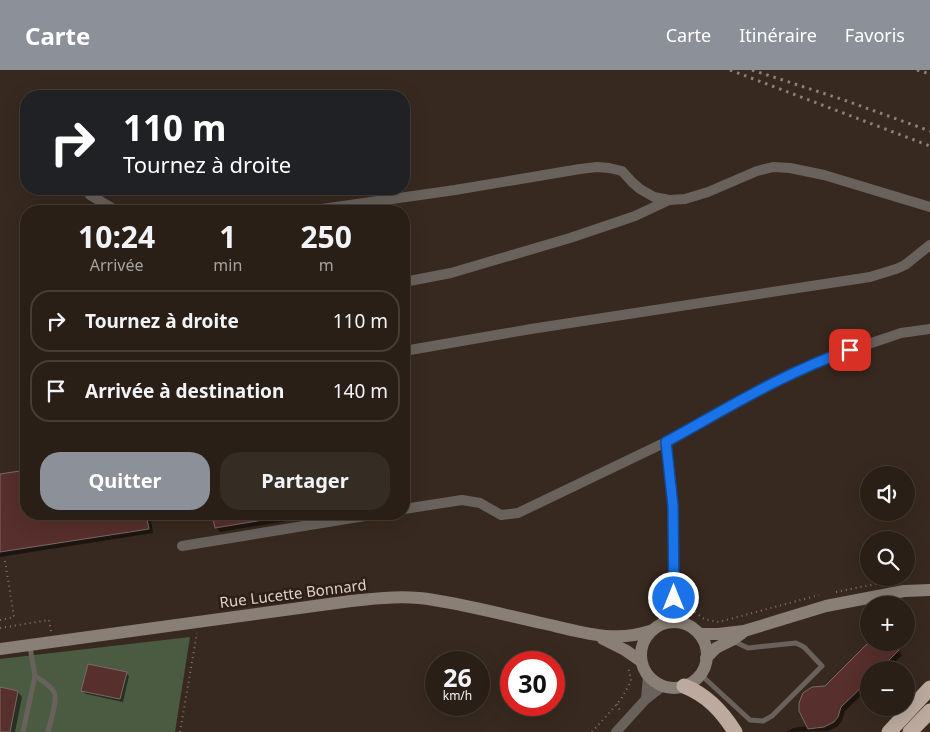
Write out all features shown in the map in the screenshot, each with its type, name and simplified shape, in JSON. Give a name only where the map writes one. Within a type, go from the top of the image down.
[{"type":"highway","points":[[684,686],[704,695],[714,704],[735,732]]},
{"type":"highway","points":[[890,732],[930,688]]},
{"type":"highway","points":[[910,732],[930,711]]},
{"type":"street","points":[[350,205],[597,167],[622,170],[640,189],[654,197],[669,200],[685,199],[708,192],[757,171],[773,167],[790,168],[824,175],[930,207]]},
{"type":"street","points":[[90,195],[107,205]]},
{"type":"street","points":[[410,281],[452,273],[570,238],[635,216],[669,200]]},
{"type":"street","points":[[410,350],[531,329],[870,277],[905,265],[930,245]]},
{"type":"street","points":[[410,508],[462,500],[480,503],[501,515],[518,513],[666,442],[773,383],[833,356],[901,333],[930,329]]},
{"type":"street","points":[[662,624],[674,598],[673,506],[666,442]]},
{"type":"street","points":[[182,546],[340,520]]},
{"type":"street","points":[[700,634],[744,631],[826,606],[904,591],[930,590]]},
{"type":"street","name":"Rue Lucette Bonnard","points":[[0,649],[351,601],[400,597],[433,599],[589,634],[617,637],[638,636],[650,631]]},
{"type":"street","points":[[674,598],[680,608],[684,624]]},
{"type":"street","points":[[677,622],[684,624],[700,634],[705,645],[705,664],[696,679],[684,686],[663,686],[648,676],[641,661],[642,645],[650,631],[662,624],[677,622]]},
{"type":"street","points":[[706,658],[716,648],[744,631]]},
{"type":"street","name":"Rue Lucette Bonnard","points":[[589,634],[614,644],[641,661]]},
{"type":"street","points":[[646,699],[648,676]]},
{"type":"street","points":[[616,732],[646,699],[663,686]]},
{"type":"lane","points":[[700,674],[750,720],[763,721],[772,716],[822,666],[804,647],[796,643],[748,648],[732,640]]},
{"type":"lane","points":[[24,732],[35,676],[30,645]]},
{"type":"lane","points":[[35,676],[53,690],[55,697],[48,732]]},
{"type":"path","points":[[0,620],[14,617],[5,561]]},
{"type":"path","points":[[835,592],[863,586]]},
{"type":"path","points":[[680,608],[690,608],[704,619],[719,622],[826,594]]},
{"type":"path","points":[[0,628],[49,620],[53,642]]},
{"type":"path","points":[[180,732],[199,622]]},
{"type":"path","points":[[592,732],[617,704],[631,681],[625,650]]},
{"type":"green space","points":[[190,637],[175,732],[0,732],[0,659]]},
{"type":"building","points":[[20,471],[20,520],[147,520],[149,529],[0,552],[0,474]]},
{"type":"building","points":[[213,520],[263,520],[215,528]]},
{"type":"building","points":[[860,651],[898,651],[888,661],[860,661],[860,689],[841,707],[838,717],[834,722],[824,727],[808,729],[799,711],[799,703],[803,693],[812,687],[825,686]]},
{"type":"building","points":[[88,664],[127,672],[120,699],[81,691]]},
{"type":"building","points":[[0,687],[18,691],[10,732],[0,732]]},
{"type":"railway","points":[[730,70],[930,146]]},
{"type":"railway","points":[[752,70],[930,131]]},
{"type":"railway","points":[[917,70],[930,74]]},
{"type":"route","points":[[674,598],[673,506],[666,442],[773,383],[850,350]]}]
